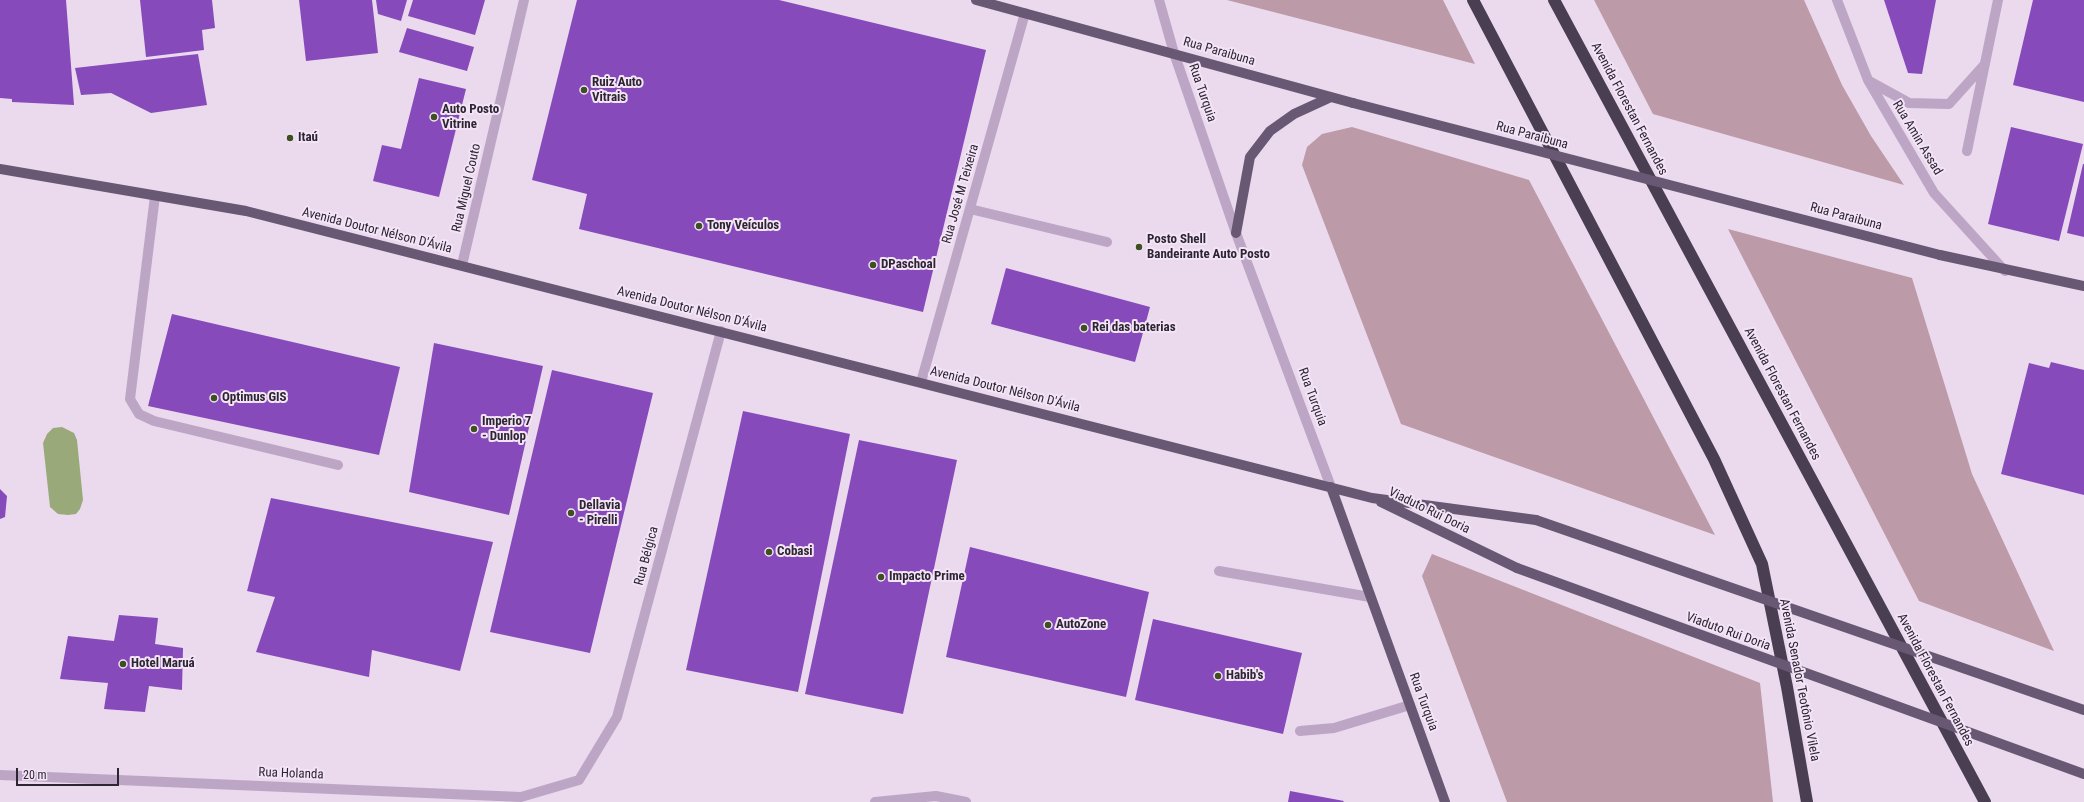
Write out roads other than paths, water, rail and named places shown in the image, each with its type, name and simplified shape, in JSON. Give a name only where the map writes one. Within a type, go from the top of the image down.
[{"type":"highway","name":"Avenida Senador Teotônio Vilela","points":[[1473,0],[1714,459],[1762,564],[1787,687],[1807,802]]},
{"type":"highway","name":"Avenida Florestan Fernandes","points":[[1554,0],[1985,802]]},
{"type":"main road","name":"Rua Paraibuna","points":[[976,0],[1174,53],[1330,97],[1940,255],[2084,286]]},
{"type":"main road","points":[[1236,233],[1250,157],[1270,131],[1294,114],[1330,97]]},
{"type":"main road","name":"Avenida Doutor Nélson D'Ávila","points":[[0,169],[246,211],[1372,498]]},
{"type":"main road","name":"Rua Turquia","points":[[1331,487],[1445,802]]},
{"type":"main road","name":"Viaduto Rui Doria","points":[[1372,498],[1536,520],[2084,710]]},
{"type":"main road","name":"Viaduto Rui Doria","points":[[1372,498],[1517,568],[2084,774]]},
{"type":"street","name":"Rua Miguel Couto","points":[[462,265],[524,0]]},
{"type":"street","name":"Rua Turquia","points":[[1159,0],[1174,53],[1236,233],[1331,487]]},
{"type":"street","name":"Rua Amin Assad","points":[[1837,0],[1868,80],[1934,193],[2005,270]]},
{"type":"street","points":[[1967,151],[1998,0]]},
{"type":"street","name":"Rua José M Teixeira","points":[[921,382],[1025,13]]},
{"type":"street","points":[[1868,80],[1909,103],[1949,104],[1985,64]]},
{"type":"street","points":[[155,196],[130,399],[138,414],[154,421],[338,465]]},
{"type":"street","points":[[970,209],[1107,242]]},
{"type":"street","name":"Rua Bélgica","points":[[579,780],[617,718],[721,331]]},
{"type":"street","points":[[1219,571],[1370,597]]},
{"type":"street","points":[[1300,731],[1334,728],[1410,705]]},
{"type":"street","name":"Rua Holanda","points":[[0,775],[521,797],[579,780]]},
{"type":"street","points":[[874,802],[936,796],[966,802]]},
{"type":"place","name":"Ruiz Auto Vitrais","points":[[584,90]]},
{"type":"place","name":"Auto Posto Vitrine","points":[[434,117]]},
{"type":"place","name":"Itaú","points":[[290,138]]},
{"type":"place","name":"Tony Veículos","points":[[699,226]]},
{"type":"place","name":"Posto Shell Bandeirante Auto Posto","points":[[1139,247]]},
{"type":"place","name":"DPaschoal","points":[[873,265]]},
{"type":"place","name":"Rei das baterias","points":[[1084,328]]},
{"type":"place","name":"Optimus GIS","points":[[214,398]]},
{"type":"place","name":"Imperio 7 - Dunlop","points":[[474,429]]},
{"type":"place","name":"Dellavia - Pirelli","points":[[571,513]]},
{"type":"place","name":"Cobasi","points":[[769,552]]},
{"type":"place","name":"Impacto Prime","points":[[881,577]]},
{"type":"place","name":"AutoZone","points":[[1048,625]]},
{"type":"place","name":"Hotel Maruá","points":[[123,664]]},
{"type":"place","name":"Habib's","points":[[1218,676]]}]
